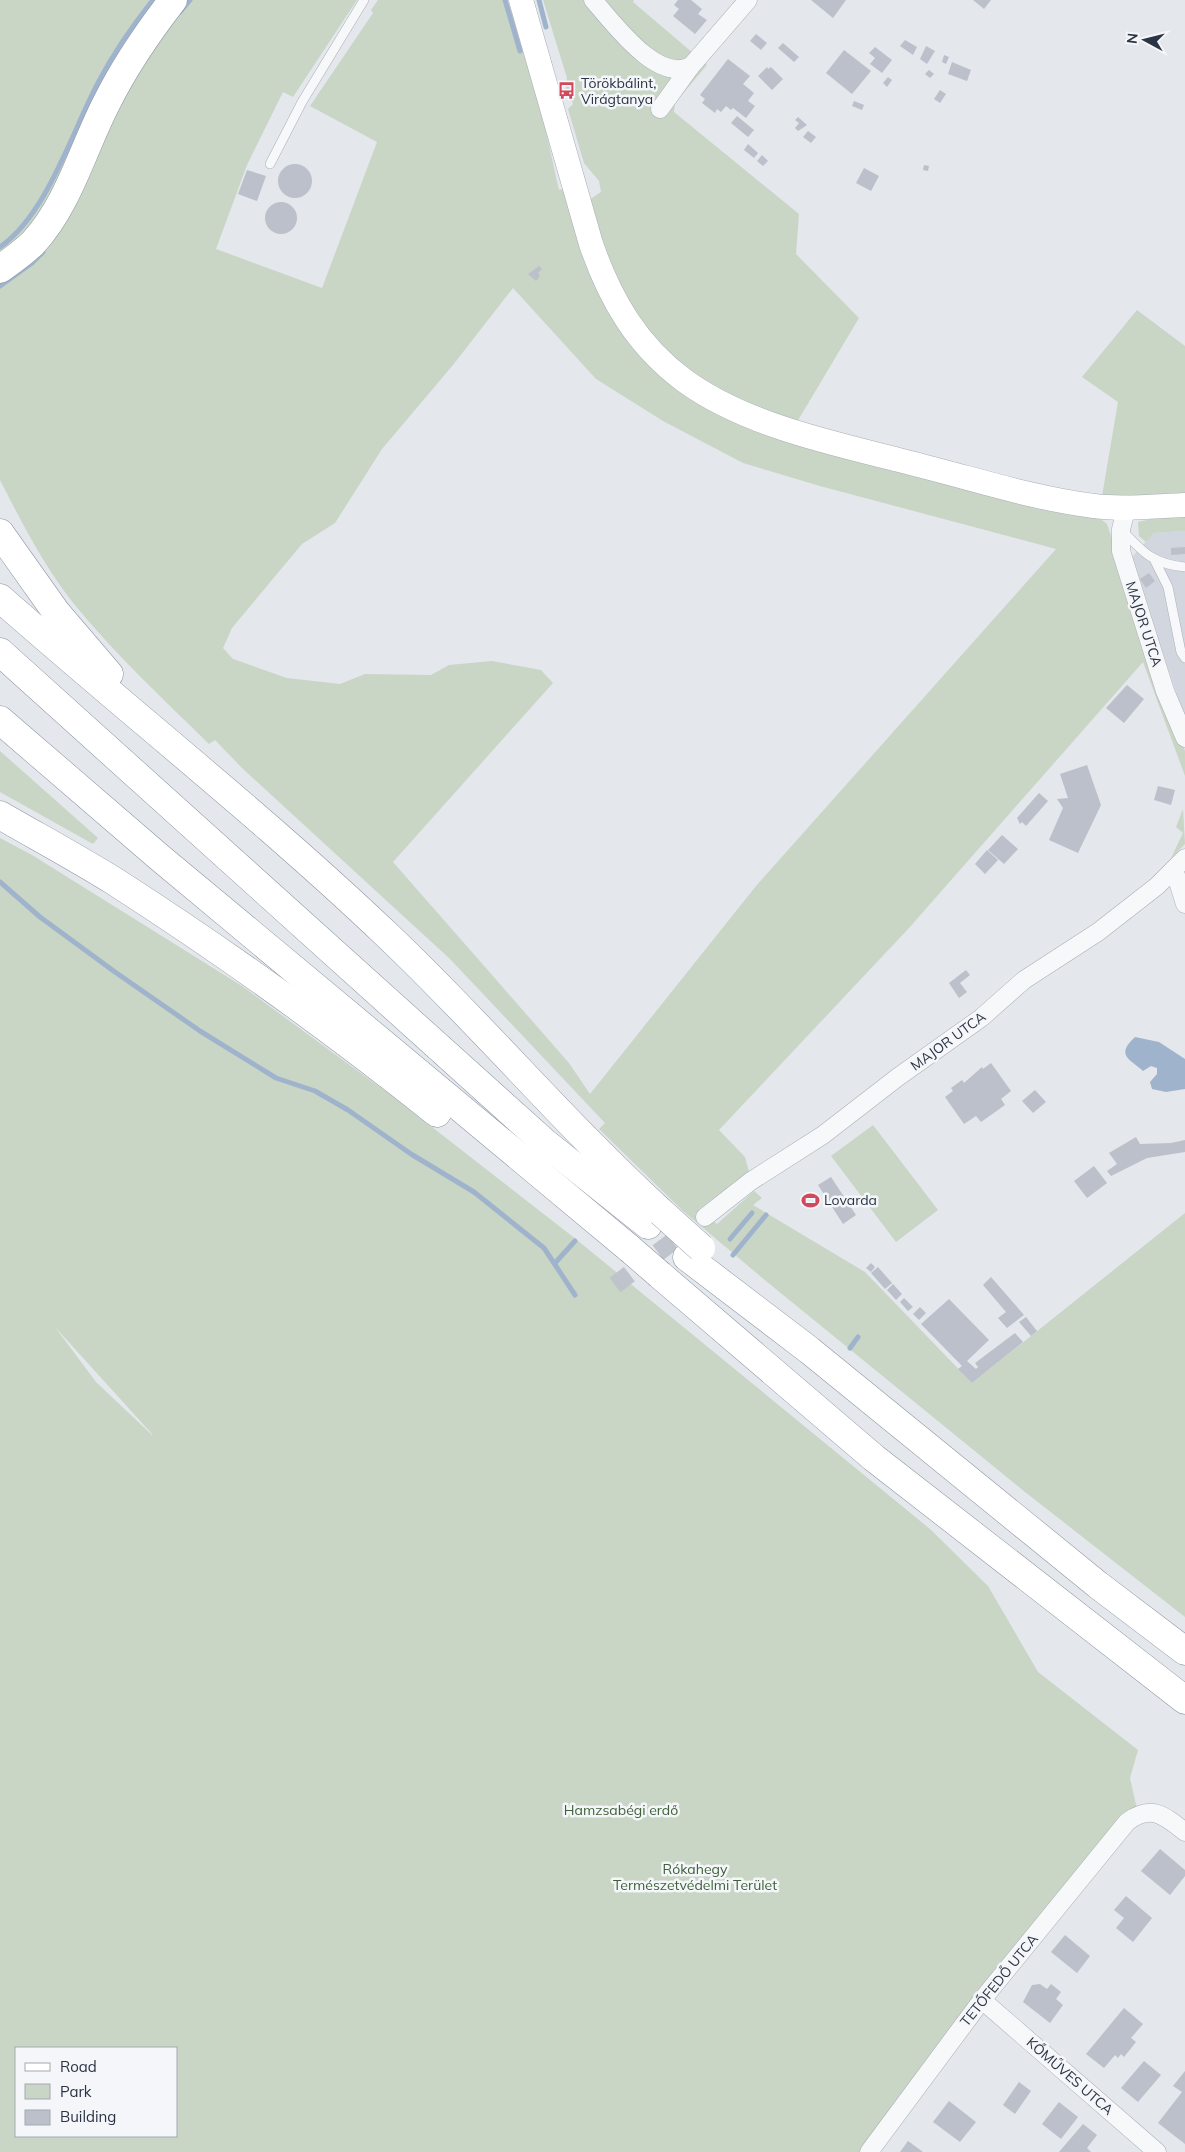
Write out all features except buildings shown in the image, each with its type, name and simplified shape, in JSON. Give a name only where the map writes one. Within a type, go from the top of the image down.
[{"type":"highway","points":[[0,269],[33,243],[49,222],[68,188],[107,100],[135,54],[173,0]]},
{"type":"highway","points":[[0,533],[56,612],[91,654],[127,693],[264,824]]},
{"type":"highway","points":[[0,598],[264,824],[386,934],[446,993],[624,1178],[655,1219]]},
{"type":"highway","points":[[0,652],[544,1142],[655,1219],[809,1350],[1098,1585],[1185,1651]]},
{"type":"highway","points":[[0,720],[159,857],[630,1249],[874,1458],[1185,1700]]},
{"type":"highway","points":[[0,815],[112,880],[209,944],[304,1010],[365,1056],[531,1190],[604,1228]]},
{"type":"main road","points":[[521,0],[591,244],[604,279],[619,308],[638,337],[676,374],[722,403],[801,433],[1038,496],[1097,506],[1124,518],[1185,506]]},
{"type":"street","points":[[593,0],[632,43],[655,63],[674,70],[691,66]]},
{"type":"street","points":[[660,109],[691,66],[748,0]]},
{"type":"street","name":"MAJOR UTCA","points":[[1124,518],[1121,551],[1165,691],[1185,738]]},
{"type":"street","name":"MAJOR UTCA","points":[[705,1217],[751,1182],[823,1135],[898,1077],[981,1018],[1024,980],[1098,932],[1157,886],[1180,863]]},
{"type":"street","points":[[1180,863],[1185,904]]},
{"type":"street","name":"TETŐFEDŐ UTCA","points":[[869,2152],[982,2000],[1118,1832],[1138,1814],[1156,1813],[1168,1818],[1185,1832]]},
{"type":"street","name":"KŐMŰVES UTCA","points":[[982,2000],[1157,2152]]},
{"type":"lane","points":[[270,164],[302,102],[364,0]]},
{"type":"lane","points":[[1124,518],[1140,549],[1155,560],[1168,566],[1185,567]]},
{"type":"lane","points":[[1155,560],[1168,587],[1181,652],[1185,658]]},
{"type":"shaded area","points":[[1185,531],[1185,719],[1131,558],[1154,533]]},
{"type":"green space","points":[[0,0],[357,0],[293,97],[283,92],[247,165],[216,249],[322,288],[377,142],[310,106],[373,13],[371,10],[378,0],[507,0],[531,70],[559,190],[563,189],[579,237],[683,389],[1097,516],[1107,524],[1185,751],[1185,776],[1143,662],[909,928],[719,1130],[745,1157],[749,1172],[699,1209],[717,1224],[754,1191],[762,1198],[753,1205],[865,1272],[972,1383],[1185,1213],[1185,1617],[1025,1492],[683,1211],[599,1129],[605,1123],[450,959],[243,769],[215,740],[209,744],[106,641],[74,604],[53,575],[25,528],[0,480]],"holes":[[[513,288],[596,379],[663,421],[743,463],[820,486],[1056,549],[756,886],[590,1094],[569,1063],[393,862],[553,683],[541,670],[492,661],[449,665],[431,675],[365,674],[340,684],[287,678],[233,659],[223,648],[232,628],[302,544],[335,523],[382,449],[453,365]]]},
{"type":"green space","points":[[543,0],[634,0],[633,2],[707,65],[675,103],[674,112],[799,214],[796,254],[859,318],[797,422],[743,400],[696,375],[675,359],[656,340],[639,318],[623,292],[601,244],[589,200],[601,192],[599,181],[584,163],[568,109],[573,104],[570,95],[565,94],[567,78]]},
{"type":"green space","points":[[1137,310],[1185,346],[1185,499],[1102,496],[1118,402],[1082,377]]},
{"type":"green space","points":[[1185,516],[1185,531],[1154,533],[1146,542],[1139,536],[1138,522],[1155,518]]},
{"type":"green space","points":[[0,751],[98,838],[93,844],[0,792]]},
{"type":"green space","points":[[1183,809],[1185,844],[1171,858],[1183,833],[1176,827]]},
{"type":"green space","name":"Hamzsabégi erdő","points":[[0,838],[32,855],[242,986],[396,1099],[577,1240],[930,1529],[988,1586],[1038,1672],[1138,1750],[1130,1778],[1138,1814],[869,2152],[0,2152]],"holes":[[[55,1327],[152,1434],[96,1382]]]},
{"type":"green space","points":[[873,1125],[938,1210],[896,1242],[831,1156]]},
{"type":"water","points":[[1135,1037],[1159,1042],[1185,1059],[1185,1089],[1166,1092],[1152,1089],[1150,1082],[1157,1074],[1157,1068],[1151,1066],[1143,1071],[1125,1053],[1129,1043]]},
{"type":"waterway","points":[[0,247],[17,233],[45,194],[104,72],[138,19],[153,0]]},
{"type":"waterway","points":[[180,12],[190,0]]},
{"type":"waterway","points":[[505,0],[520,51]]},
{"type":"waterway","points":[[539,0],[546,27]]},
{"type":"waterway","points":[[0,286],[32,263],[43,252]]},
{"type":"waterway","points":[[0,882],[40,917],[200,1031],[276,1078],[315,1091],[348,1110],[411,1154],[474,1192],[544,1248],[575,1295]]},
{"type":"waterway","points":[[730,1239],[752,1213]]},
{"type":"waterway","points":[[733,1255],[766,1215]]},
{"type":"waterway","points":[[555,1263],[575,1241]]},
{"type":"waterway","points":[[850,1348],[858,1337]]},
{"type":"tunnel","points":[[615,1285],[705,1217]]},
{"type":"place","name":"Törökbálint, Virágtanya","points":[[567,91]]},
{"type":"place","name":"Lovarda","points":[[810,1200]]},
{"type":"park label","name":"Rókahegy Természetvédelmi Terület","points":[[695,1878]]}]
